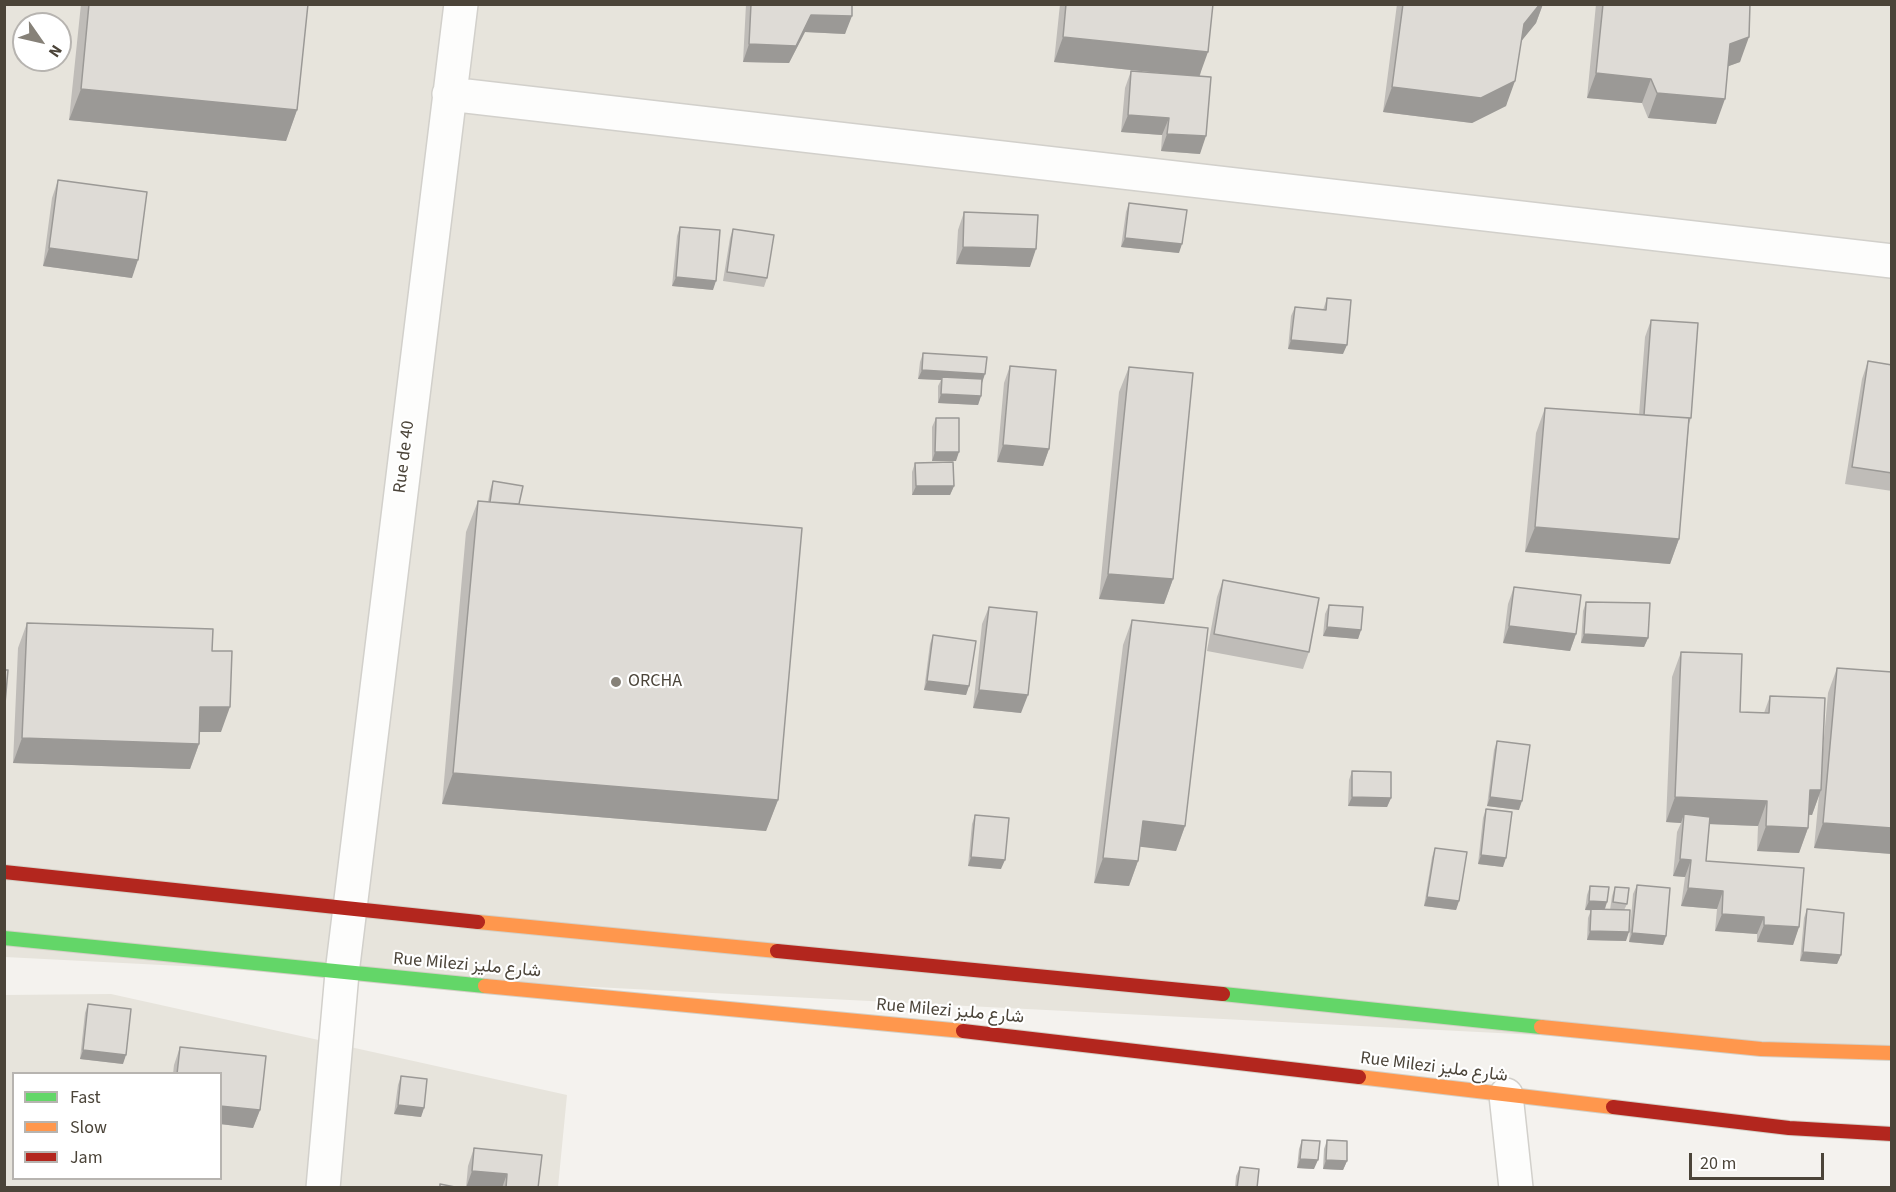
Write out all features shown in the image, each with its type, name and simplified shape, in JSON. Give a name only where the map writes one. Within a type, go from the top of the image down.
[{"type":"street","name":"Rue de 40","points":[[323,1188],[342,973],[461,4]]},
{"type":"street","points":[[449,94],[1892,261]]},
{"type":"street","points":[[4,872],[351,910],[1022,974],[1761,1049],[1892,1053]]},
{"type":"street","name":"Rue Milezi شارع مليز","points":[[4,938],[342,973],[1028,1037],[1789,1128],[1892,1134]]},
{"type":"street","points":[[1506,1095],[1516,1188]]},
{"type":"shaded area","points":[[4,5],[1891,5],[1891,1053],[5,957]]},
{"type":"shaded area","points":[[111,994],[567,1095],[558,1187],[5,1187],[4,995]]},
{"type":"building","points":[[89,4],[308,4],[297,110],[81,89]]},
{"type":"building","points":[[751,4],[852,4],[852,16],[811,15],[796,46],[749,44]]},
{"type":"building","points":[[1066,4],[1213,4],[1208,52],[1063,37]]},
{"type":"building","points":[[1403,4],[1540,4],[1524,24],[1515,81],[1481,98],[1392,87]]},
{"type":"building","points":[[1603,4],[1750,4],[1749,37],[1730,44],[1725,99],[1657,93],[1651,79],[1596,73]]},
{"type":"building","points":[[1131,71],[1211,77],[1206,136],[1167,134],[1169,118],[1128,115]]},
{"type":"building","points":[[58,180],[147,192],[138,260],[49,248]]},
{"type":"building","points":[[1129,203],[1187,210],[1182,244],[1125,238]]},
{"type":"building","points":[[964,212],[1038,215],[1036,249],[963,247]]},
{"type":"building","points":[[680,227],[720,230],[716,281],[676,277]]},
{"type":"building","points":[[733,229],[774,235],[767,278],[727,272]]},
{"type":"building","points":[[1327,298],[1351,300],[1347,345],[1291,340],[1295,307],[1326,310]]},
{"type":"building","points":[[1651,320],[1698,323],[1691,418],[1644,415]]},
{"type":"building","points":[[923,353],[987,357],[985,374],[922,370]]},
{"type":"building","points":[[1868,361],[1892,365],[1892,473],[1852,467]]},
{"type":"building","points":[[1010,366],[1056,370],[1049,449],[1003,445]]},
{"type":"building","points":[[1129,367],[1193,373],[1173,579],[1108,574]]},
{"type":"building","points":[[942,377],[982,379],[981,396],[941,394]]},
{"type":"building","points":[[1545,408],[1689,418],[1679,539],[1535,527]]},
{"type":"building","points":[[936,418],[959,418],[959,452],[935,452]]},
{"type":"building","points":[[953,462],[954,486],[916,486],[915,463]]},
{"type":"building","points":[[493,481],[523,486],[519,504],[490,502]]},
{"type":"building","name":"ORCHA","points":[[478,501],[802,528],[778,800],[453,773]]},
{"type":"building","points":[[1223,580],[1319,598],[1309,652],[1214,634]]},
{"type":"building","points":[[1514,587],[1581,595],[1576,634],[1509,626]]},
{"type":"building","points":[[1586,602],[1650,603],[1648,638],[1584,634]]},
{"type":"building","points":[[1329,605],[1363,607],[1361,630],[1327,627]]},
{"type":"building","points":[[989,607],[1037,612],[1028,695],[979,690]]},
{"type":"building","points":[[1132,620],[1208,628],[1185,826],[1143,821],[1138,861],[1103,858]]},
{"type":"building","points":[[27,623],[213,629],[212,651],[232,651],[230,707],[200,707],[199,744],[22,738]]},
{"type":"building","points":[[933,635],[976,641],[969,686],[927,681]]},
{"type":"building","points":[[1681,652],[1742,654],[1740,712],[1769,713],[1770,696],[1825,698],[1821,790],[1810,790],[1808,828],[1766,826],[1767,801],[1675,797]]},
{"type":"building","points":[[1837,668],[1892,672],[1892,828],[1823,823]]},
{"type":"building","points":[[4,670],[8,670],[4,715]]},
{"type":"building","points":[[1497,741],[1530,745],[1522,801],[1490,797]]},
{"type":"building","points":[[1352,771],[1391,772],[1391,798],[1352,797]]},
{"type":"building","points":[[1486,809],[1512,812],[1506,858],[1481,855]]},
{"type":"building","points":[[1684,814],[1710,817],[1706,861],[1804,868],[1799,927],[1764,925],[1764,917],[1722,914],[1723,891],[1688,888],[1691,860],[1680,859]]},
{"type":"building","points":[[975,815],[1009,818],[1005,860],[971,857]]},
{"type":"building","points":[[1435,848],[1467,852],[1459,901],[1427,897]]},
{"type":"building","points":[[1637,885],[1670,888],[1666,936],[1632,933]]},
{"type":"building","points":[[1590,886],[1609,887],[1607,902],[1589,901]]},
{"type":"building","points":[[1615,887],[1629,888],[1627,904],[1613,902]]},
{"type":"building","points":[[1591,909],[1630,910],[1629,932],[1590,931]]},
{"type":"building","points":[[1807,909],[1844,913],[1841,955],[1803,952]]},
{"type":"building","points":[[88,1004],[131,1009],[126,1055],[83,1050]]},
{"type":"building","points":[[180,1047],[266,1056],[260,1110],[222,1106],[222,1072],[177,1072]]},
{"type":"building","points":[[401,1076],[427,1079],[424,1108],[398,1105]]},
{"type":"building","points":[[1302,1140],[1320,1141],[1318,1160],[1300,1159]]},
{"type":"building","points":[[1327,1140],[1347,1141],[1347,1161],[1326,1160]]},
{"type":"building","points":[[474,1148],[542,1155],[538,1188],[506,1188],[507,1174],[472,1171]]},
{"type":"building","points":[[1240,1167],[1259,1169],[1257,1188],[1237,1188]]},
{"type":"building","points":[[440,1184],[460,1188],[440,1188]]},
{"type":"traffic: fast","points":[[4,938],[485,986]]},
{"type":"traffic: fast","points":[[1223,994],[1541,1027]]},
{"type":"traffic: slow","points":[[478,922],[777,951]]},
{"type":"traffic: slow","points":[[485,986],[963,1031]]},
{"type":"traffic: slow","points":[[1541,1027],[1761,1049],[1892,1053]]},
{"type":"traffic: slow","points":[[1359,1077],[1613,1107]]},
{"type":"traffic: jam","points":[[4,872],[478,922]]},
{"type":"traffic: jam","points":[[777,951],[1223,994]]},
{"type":"traffic: jam","points":[[963,1031],[1359,1077]]},
{"type":"traffic: jam","points":[[1613,1107],[1789,1128],[1892,1134]]},
{"type":"place","name":"ORCHA","points":[[616,682]]}]
